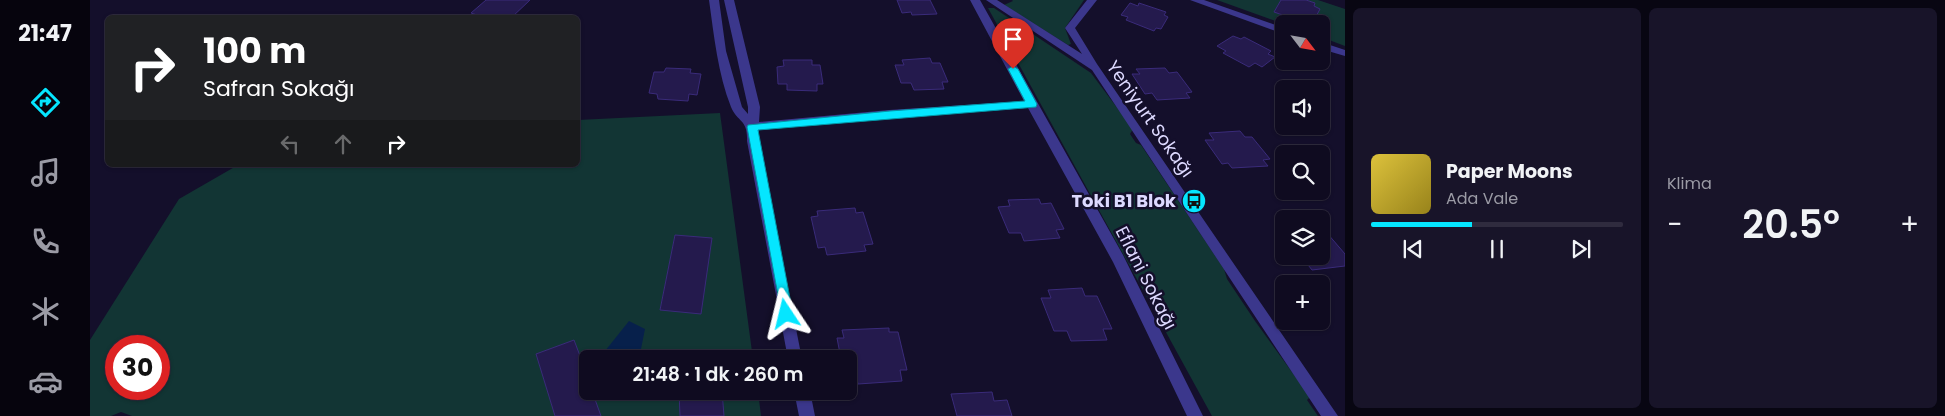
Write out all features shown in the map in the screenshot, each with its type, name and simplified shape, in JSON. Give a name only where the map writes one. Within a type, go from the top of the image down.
[{"type":"street","points":[[714,0],[721,51],[737,108],[752,127]]},
{"type":"street","points":[[729,0],[754,107],[752,127],[793,350]]},
{"type":"street","name":"Eflani Sokağı","points":[[976,0],[1118,259],[1195,416]]},
{"type":"street","name":"Yeniyurt Sokağı","points":[[991,0],[1096,68],[1330,416]]},
{"type":"street","points":[[1092,0],[1070,28],[1096,68]]},
{"type":"street","points":[[1195,0],[1275,28]]},
{"type":"street","points":[[1330,48],[1345,54]]},
{"type":"street","points":[[752,127],[890,114],[1032,104]]},
{"type":"street","points":[[804,400],[807,416]]},
{"type":"green space","points":[[1012,0],[1084,0],[1065,28],[1071,44],[1068,45],[1004,5]]},
{"type":"green space","points":[[1217,0],[1318,0],[1345,9],[1345,46],[1330,40],[1330,15],[1275,15],[1275,21]]},
{"type":"green space","points":[[988,8],[994,8],[1091,73],[1133,129],[1130,134],[1136,143],[1141,145],[1224,269],[1227,279],[1255,321],[1310,397],[1307,400],[1318,416],[1212,416]]},
{"type":"green space","points":[[720,113],[752,350],[579,350],[579,400],[759,400],[761,416],[132,416],[121,412],[111,416],[90,416],[90,340],[179,199],[235,167],[580,167],[580,120]]},
{"type":"water","points":[[629,321],[645,329],[641,350],[606,350]]},
{"type":"building","points":[[486,0],[530,0],[514,15],[477,15],[471,13]]},
{"type":"building","points":[[897,0],[930,0],[937,14],[912,15],[911,12],[902,13]]},
{"type":"building","points":[[1281,0],[1306,0],[1315,3],[1314,6],[1320,9],[1317,15],[1282,15],[1274,12]]},
{"type":"building","points":[[1130,3],[1138,6],[1139,3],[1166,12],[1164,15],[1168,17],[1161,29],[1156,28],[1154,31],[1126,20],[1128,17],[1121,15]]},
{"type":"building","points":[[1233,36],[1241,39],[1244,37],[1271,51],[1268,54],[1275,57],[1262,67],[1255,63],[1249,67],[1223,53],[1226,51],[1217,46]]},
{"type":"building","points":[[930,58],[932,63],[940,63],[948,82],[942,82],[944,89],[914,90],[911,83],[901,83],[895,65],[904,65],[902,60]]},
{"type":"building","points":[[783,60],[812,60],[812,65],[820,65],[823,84],[817,84],[817,91],[787,90],[787,84],[778,84],[777,67],[784,66]]},
{"type":"building","points":[[666,68],[691,69],[690,73],[701,74],[697,95],[689,94],[688,101],[658,99],[657,94],[649,93],[654,72],[664,72]]},
{"type":"building","points":[[1165,68],[1169,73],[1177,72],[1192,92],[1186,93],[1190,98],[1157,100],[1152,93],[1145,94],[1132,74],[1140,74],[1136,69]]},
{"type":"building","points":[[1240,131],[1245,137],[1252,137],[1270,159],[1263,160],[1268,166],[1232,168],[1228,163],[1222,164],[1205,140],[1214,140],[1209,133]]},
{"type":"building","points":[[1039,199],[1041,204],[1051,203],[1064,229],[1056,230],[1060,238],[1024,241],[1021,233],[1009,233],[998,207],[1010,206],[1008,200]]},
{"type":"building","points":[[855,208],[856,213],[863,212],[873,244],[864,245],[866,251],[827,255],[825,247],[818,248],[811,217],[818,216],[817,211]]},
{"type":"building","points":[[675,235],[712,238],[701,314],[660,310]]},
{"type":"building","points":[[1330,236],[1345,254],[1345,266],[1312,270],[1308,265],[1330,265]]},
{"type":"building","points":[[1082,288],[1085,296],[1097,296],[1112,329],[1103,329],[1107,340],[1071,341],[1067,331],[1054,331],[1041,298],[1051,298],[1048,290]]},
{"type":"building","points":[[889,328],[889,332],[898,332],[907,370],[900,370],[902,381],[858,384],[857,350],[839,350],[837,338],[844,338],[842,330]]},
{"type":"building","points":[[574,340],[579,353],[579,400],[595,400],[601,416],[555,416],[536,354]]},
{"type":"building","points":[[992,392],[994,401],[1007,400],[1012,416],[957,416],[951,394]]},
{"type":"building","points":[[679,400],[723,400],[724,416],[680,416]]},
{"type":"place","name":"Toki B1 Blok","points":[[1194,201]]},
{"type":"route","points":[[786,314],[772,232],[753,141],[752,127],[890,114],[1032,104],[1013,69]]}]
